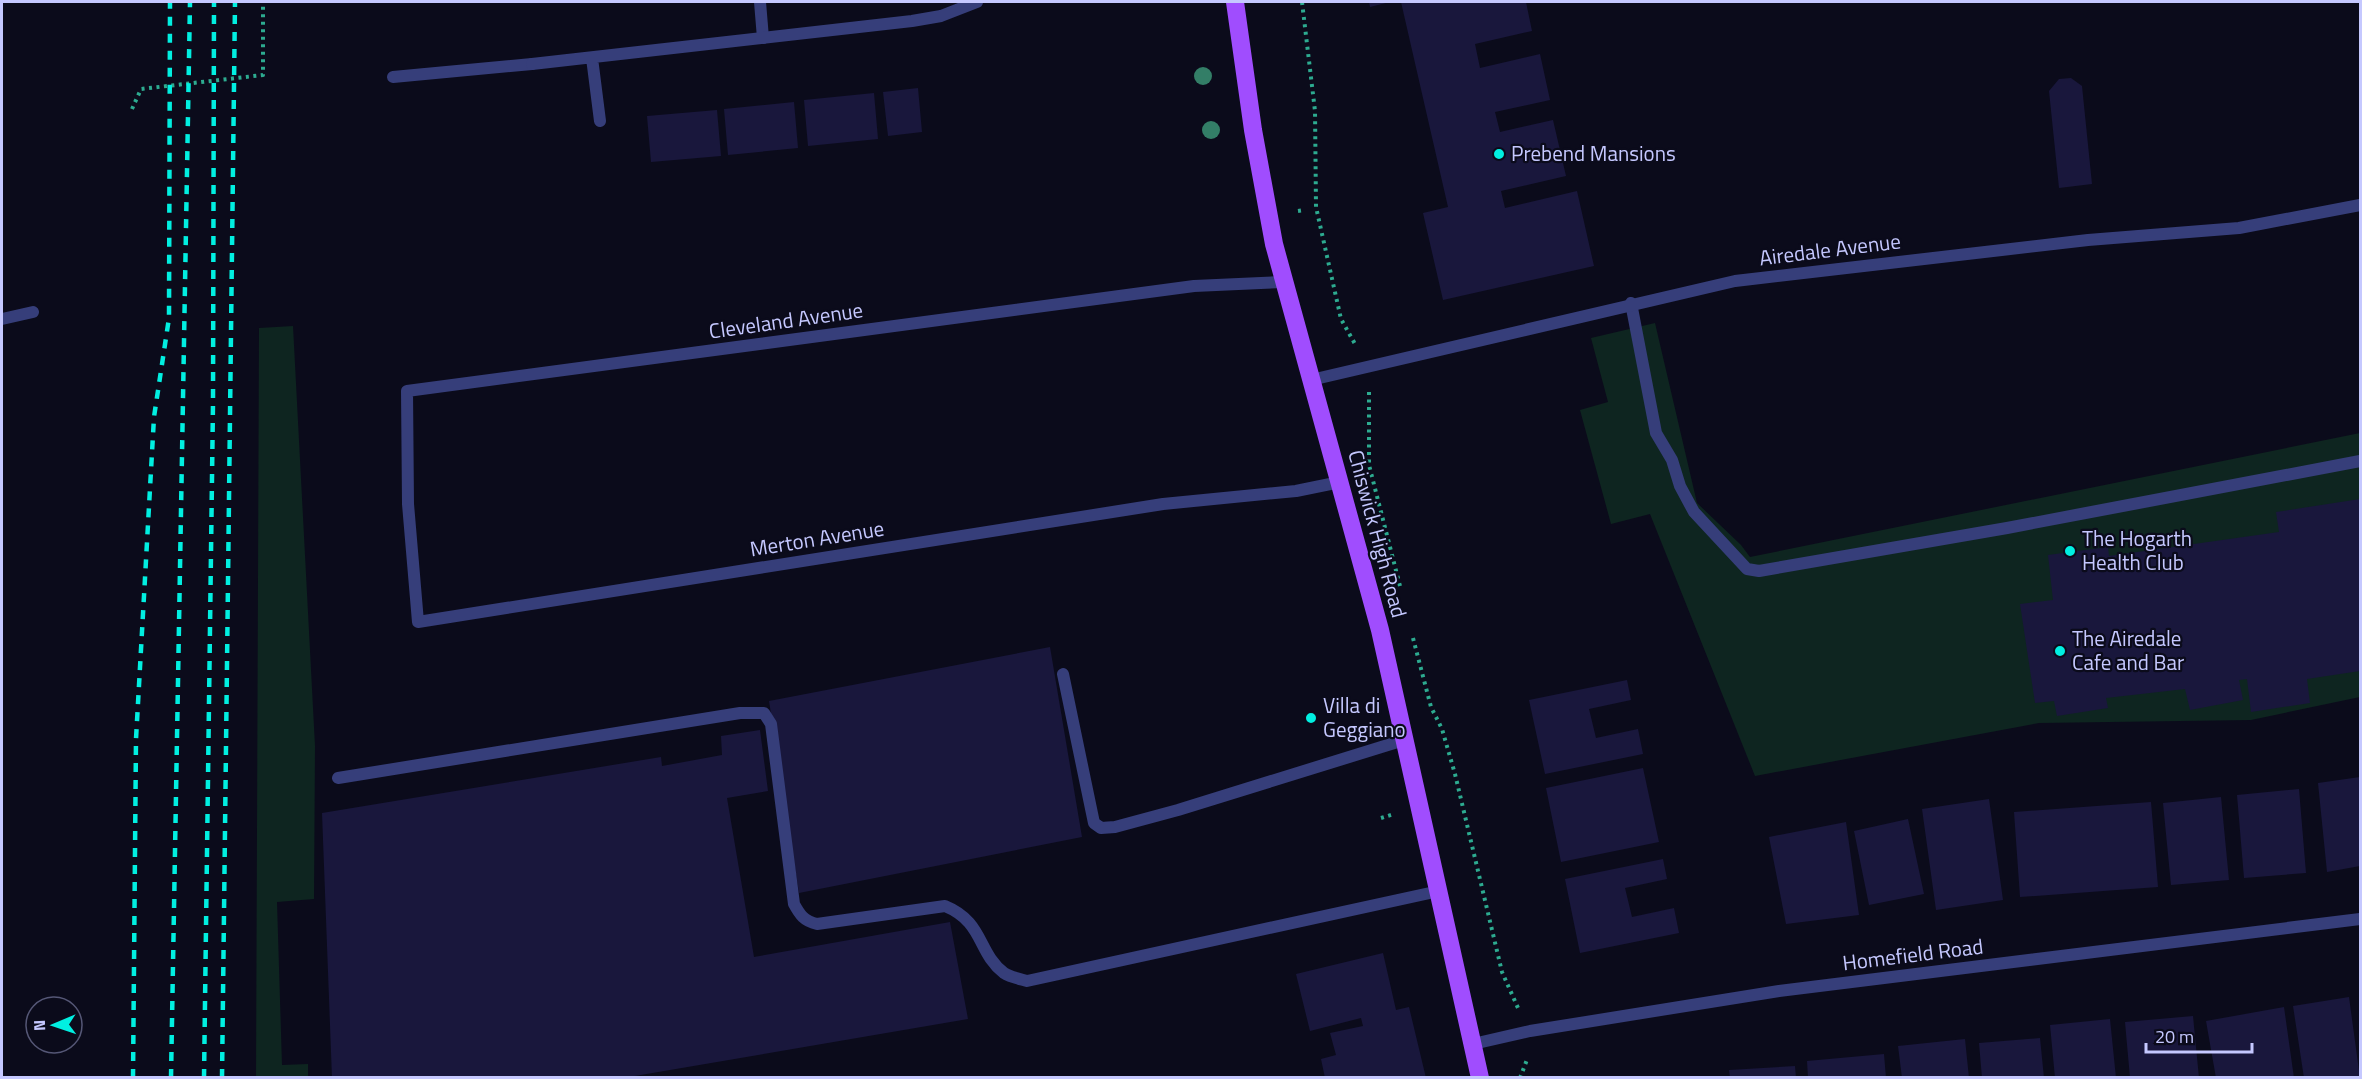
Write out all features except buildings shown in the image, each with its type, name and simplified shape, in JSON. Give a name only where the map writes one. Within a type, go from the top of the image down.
[{"type":"main road","name":"Chiswick High Road","points":[[1235,2],[1256,152],[1283,282],[1380,630],[1480,1077]]},
{"type":"street","points":[[760,2],[763,38]]},
{"type":"street","points":[[393,77],[592,58],[940,16],[977,2]]},
{"type":"street","points":[[592,58],[600,121]]},
{"type":"street","name":"Airedale Avenue","points":[[1311,380],[1631,303],[1735,281],[2088,240],[2239,228],[2361,205]]},
{"type":"street","name":"Cleveland Avenue","points":[[408,504],[407,391],[1194,286],[1283,282]]},
{"type":"street","points":[[1631,303],[1656,433],[1672,460],[1680,486],[1694,512],[1747,569],[1759,571],[1958,537],[2361,461]]},
{"type":"street","points":[[2,319],[33,312]]},
{"type":"street","name":"Merton Avenue","points":[[408,504],[418,622],[1163,504],[1296,491],[1340,482]]},
{"type":"street","points":[[1063,674],[1092,814],[1094,822],[1101,828],[1115,827],[1178,810],[1404,740]]},
{"type":"street","points":[[338,778],[740,713],[764,713],[771,724],[794,904],[802,917],[808,922],[817,924],[945,906],[961,913],[974,926],[991,959],[1005,974],[1027,981],[1439,891]]},
{"type":"street","name":"Homefield Road","points":[[1473,1044],[1530,1031],[1779,991],[2361,919]]},
{"type":"path","points":[[132,109],[141,89],[263,75],[263,2]]},
{"type":"path","name":"Chiswick High Road","points":[[1302,2],[1315,111],[1316,207],[1341,319],[1359,350],[1369,388],[1369,465],[1403,600]]},
{"type":"path","points":[[1298,212],[1305,210]]},
{"type":"path","name":"Chiswick High Road","points":[[1411,633],[1431,707],[1442,729],[1455,774],[1502,972],[1518,1010]]},
{"type":"path","points":[[1381,818],[1394,814]]},
{"type":"path","points":[[1520,1077],[1528,1059],[1527,1053]]},
{"type":"green space","name":"The Hogarth Health Club","points":[[1655,323],[1697,503],[1741,545],[1750,557],[2360,433],[2360,697],[2251,720],[2039,723],[1755,776],[1650,514],[1611,524],[1580,410],[1608,402],[1591,338]]},
{"type":"green space","points":[[293,326],[315,746],[314,899],[277,902],[282,1065],[308,1064],[308,1077],[256,1078],[259,328]]},
{"type":"railway","points":[[133,1078],[136,739],[154,417],[169,318],[170,2]]},
{"type":"railway","points":[[171,1078],[190,2]]},
{"type":"railway","points":[[204,1078],[213,403],[214,2]]},
{"type":"railway","points":[[222,1078],[235,2]]},
{"type":"place","name":"Prebend Mansions","points":[[1499,154]]},
{"type":"place","name":"The Hogarth Health Club","points":[[2070,551]]},
{"type":"place","name":"The Airedale Cafe and Bar","points":[[2060,651]]},
{"type":"place","name":"Villa di Geggiano","points":[[1311,718]]}]
